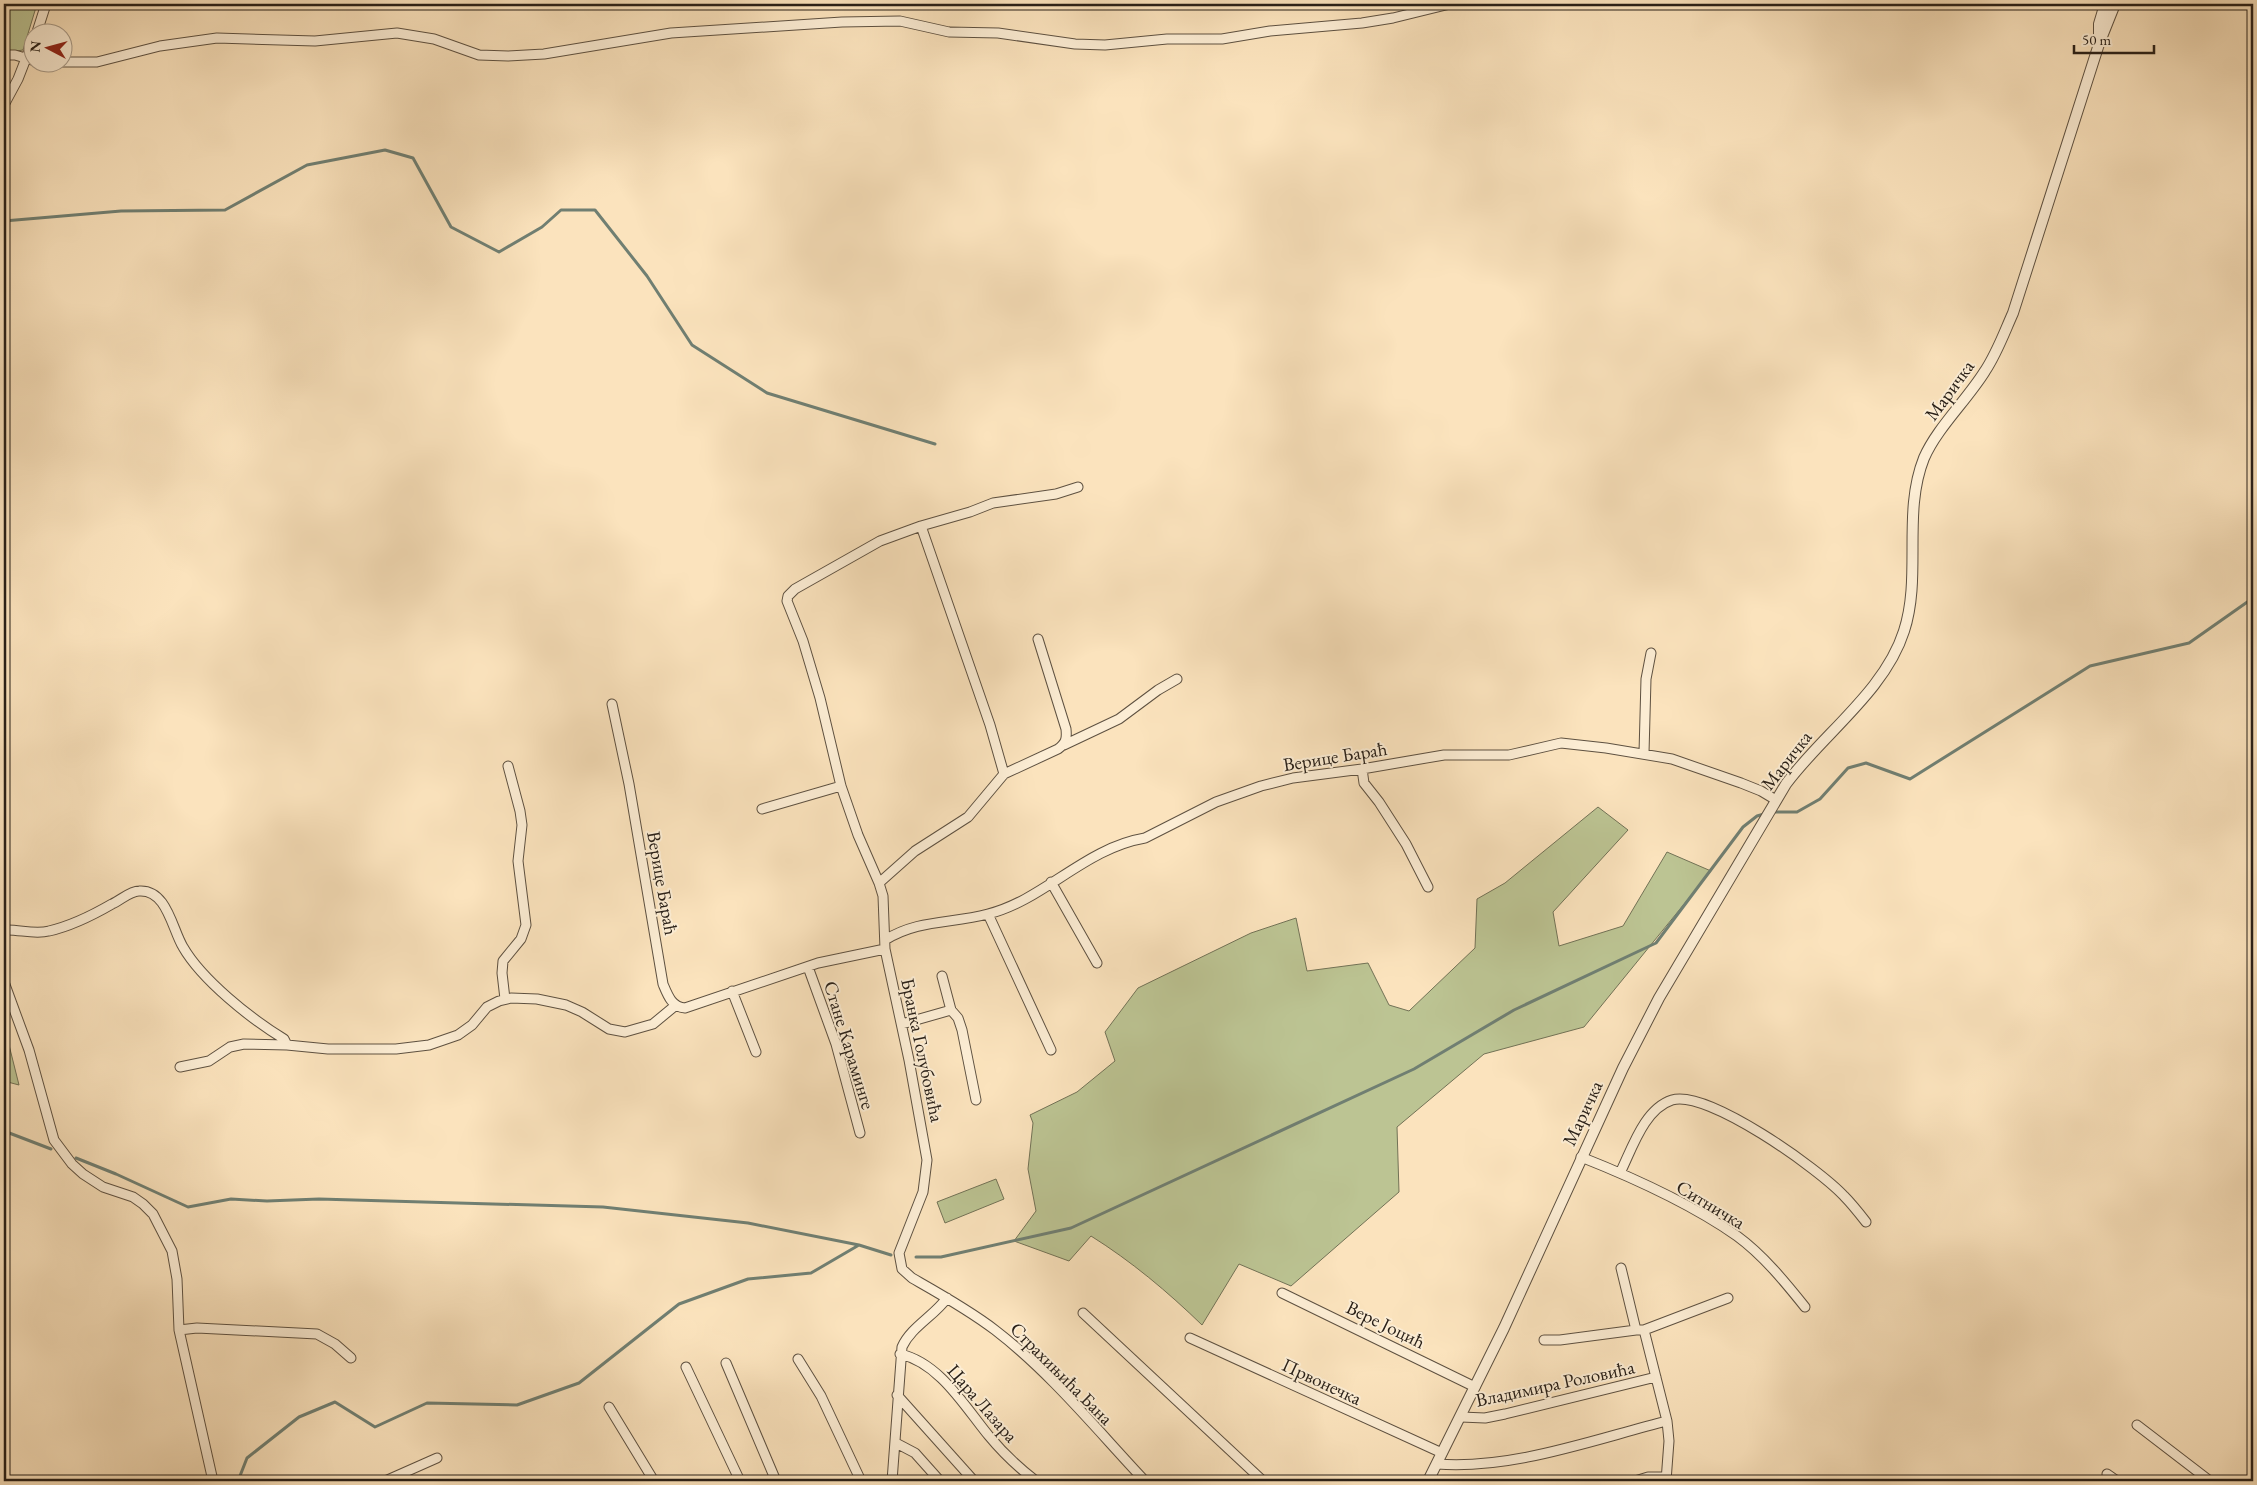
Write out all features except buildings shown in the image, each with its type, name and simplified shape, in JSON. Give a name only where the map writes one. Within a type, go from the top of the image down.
[{"type":"street","points":[[40,22],[46,4]]},
{"type":"street","points":[[72,62],[97,62],[160,46],[217,38],[264,38],[306,41],[397,33],[434,39],[479,55],[508,56],[560,51],[686,32],[792,24],[886,21],[912,23],[949,32],[998,33],[1075,44],[1105,45],[1160,39],[1222,39],[1270,31],[1362,24],[1450,4]]},
{"type":"street","name":"Маричка","points":[[2099,44],[2099,24],[2105,4]]},
{"type":"street","name":"Маричка","points":[[1428,1481],[1504,1328],[1605,1104],[1659,998],[1774,803],[1807,757],[1872,687],[1886,668],[1904,632],[1911,596],[1914,504],[1920,471],[1929,447],[1985,372],[1997,351],[2013,313],[2099,44],[2108,27],[2115,4]]},
{"type":"street","points":[[4,55],[22,58]]},
{"type":"street","points":[[4,105],[22,72]]},
{"type":"street","points":[[1004,774],[990,724],[921,526],[970,512],[993,503],[1056,494],[1078,487]]},
{"type":"street","name":"Бранка Голубовића","points":[[921,526],[880,541],[795,589],[788,599],[788,608],[803,641],[820,698],[841,786],[858,836],[879,882],[884,910],[885,944],[927,1160],[923,1192],[901,1243],[898,1253],[900,1262],[906,1274],[947,1298]]},
{"type":"street","points":[[1038,639],[1066,729],[1067,740],[1064,745]]},
{"type":"street","points":[[1644,753],[1646,679],[1651,653]]},
{"type":"street","points":[[879,882],[915,851],[968,817],[1004,774],[1119,720],[1158,690],[1177,679]]},
{"type":"street","name":"Верице Бараћ","points":[[612,704],[629,784],[663,984],[667,994],[676,1006],[685,1008],[808,966],[885,944],[907,928],[988,914],[1025,898],[1095,855],[1134,840],[1145,838],[1230,796],[1293,778],[1444,755],[1508,755],[1561,743],[1644,753],[1693,765],[1761,791],[1774,803]]},
{"type":"street","points":[[505,999],[502,973],[504,961],[521,939],[526,925],[518,861],[522,825],[508,766]]},
{"type":"street","points":[[1362,769],[1364,783],[1379,802],[1406,844],[1428,887]]},
{"type":"street","points":[[762,809],[841,786]]},
{"type":"street","points":[[1051,882],[1097,963]]},
{"type":"street","points":[[4,930],[34,933],[50,931],[96,912],[135,892],[150,892],[163,903],[181,944],[196,965],[236,1004],[284,1039],[287,1045]]},
{"type":"street","points":[[988,914],[1051,1050]]},
{"type":"street","name":"Стане Караминге","points":[[808,966],[836,1044],[860,1133]]},
{"type":"street","points":[[942,976],[951,1010],[958,1018],[962,1030],[976,1100]]},
{"type":"street","points":[[4,982],[29,1050],[50,1130],[64,1155],[83,1174],[103,1187],[133,1197],[143,1204],[153,1214],[166,1236],[175,1263],[179,1330],[213,1481]]},
{"type":"street","points":[[732,991],[756,1052]]},
{"type":"street","points":[[180,1066],[209,1061],[224,1050],[237,1045],[287,1045],[328,1049],[396,1050],[429,1045],[458,1035],[472,1025],[487,1007],[505,999],[537,999],[557,1003],[582,1012],[609,1029],[625,1032],[653,1024],[676,1006]]},
{"type":"street","points":[[902,1024],[951,1010]]},
{"type":"street","points":[[1620,1173],[1653,1112],[1673,1100],[1686,1099],[1705,1105],[1752,1127],[1791,1153],[1844,1195],[1866,1222]]},
{"type":"street","name":"Ситничка","points":[[1581,1157],[1620,1173],[1694,1210],[1738,1237],[1782,1278],[1805,1307]]},
{"type":"street","points":[[1621,1268],[1668,1421],[1666,1479],[1648,1477],[1635,1481]]},
{"type":"street","name":"Вере Јоцић","points":[[1282,1293],[1475,1387]]},
{"type":"street","points":[[892,1481],[896,1443],[900,1354],[905,1340],[936,1312],[947,1298]]},
{"type":"street","name":"Страхињића Бана","points":[[947,1298],[995,1330],[1029,1360],[1146,1481]]},
{"type":"street","name":"Владимира Роловића","points":[[1544,1340],[1560,1340],[1640,1330],[1728,1298]]},
{"type":"street","points":[[1083,1314],[1263,1481]]},
{"type":"street","points":[[179,1330],[198,1328],[317,1334],[335,1344],[351,1358]]},
{"type":"street","name":"Првонечка","points":[[1190,1338],[1442,1454]]},
{"type":"street","name":"Цара Лазара","points":[[900,1354],[915,1357],[934,1372],[998,1446],[1016,1465],[1036,1481]]},
{"type":"street","points":[[798,1359],[821,1396],[861,1481]]},
{"type":"street","points":[[726,1363],[776,1481]]},
{"type":"street","points":[[686,1367],[740,1481]]},
{"type":"street","name":"Владимира Роловића","points":[[1461,1417],[1485,1418],[1505,1414],[1656,1377]]},
{"type":"street","points":[[897,1395],[974,1481]]},
{"type":"street","points":[[609,1407],[654,1481]]},
{"type":"street","points":[[1437,1464],[1467,1465],[1516,1460],[1668,1421]]},
{"type":"street","points":[[2137,1425],[2210,1481]]},
{"type":"street","points":[[896,1443],[915,1453],[940,1481]]},
{"type":"street","points":[[385,1481],[436,1458]]},
{"type":"street","points":[[2107,1474],[2117,1481]]},
{"type":"green space","points":[[4,4],[37,4],[32,22],[22,22],[22,50],[4,53]]},
{"type":"green space","points":[[1598,807],[1628,830],[1553,912],[1559,946],[1623,926],[1667,852],[1711,871],[1584,1027],[1484,1054],[1397,1127],[1399,1192],[1291,1286],[1239,1264],[1202,1325],[1149,1277],[1091,1236],[1069,1261],[1014,1241],[1036,1211],[1028,1169],[1033,1123],[1030,1115],[1077,1092],[1115,1061],[1105,1032],[1138,988],[1251,933],[1296,918],[1307,971],[1368,963],[1389,1005],[1409,1011],[1475,948],[1477,899],[1505,883]]},
{"type":"green space","points":[[4,1025],[19,1085],[4,1081]]},
{"type":"green space","points":[[996,1179],[1004,1199],[945,1223],[937,1202]]},
{"type":"waterway","points":[[4,221],[121,211],[225,210],[307,165],[385,150],[413,158],[451,227],[499,252],[542,227],[561,210],[595,210],[647,276],[692,345],[767,393],[935,444]]},
{"type":"waterway","points":[[1772,812],[1797,812],[1820,799],[1848,768],[1866,763],[1910,779],[2090,666],[2189,643],[2253,598]]},
{"type":"waterway","points":[[916,1257],[941,1257],[1071,1228],[1414,1069],[1514,1010],[1656,943],[1743,827],[1757,816],[1764,814]]},
{"type":"waterway","points":[[4,1131],[51,1149]]},
{"type":"waterway","points":[[76,1158],[188,1207],[231,1199],[267,1201],[319,1199],[603,1207],[748,1223],[859,1245],[891,1255]]},
{"type":"waterway","points":[[238,1481],[247,1458],[299,1417],[335,1402],[375,1427],[427,1403],[517,1405],[579,1383],[679,1304],[748,1279],[811,1273],[859,1245]]}]
